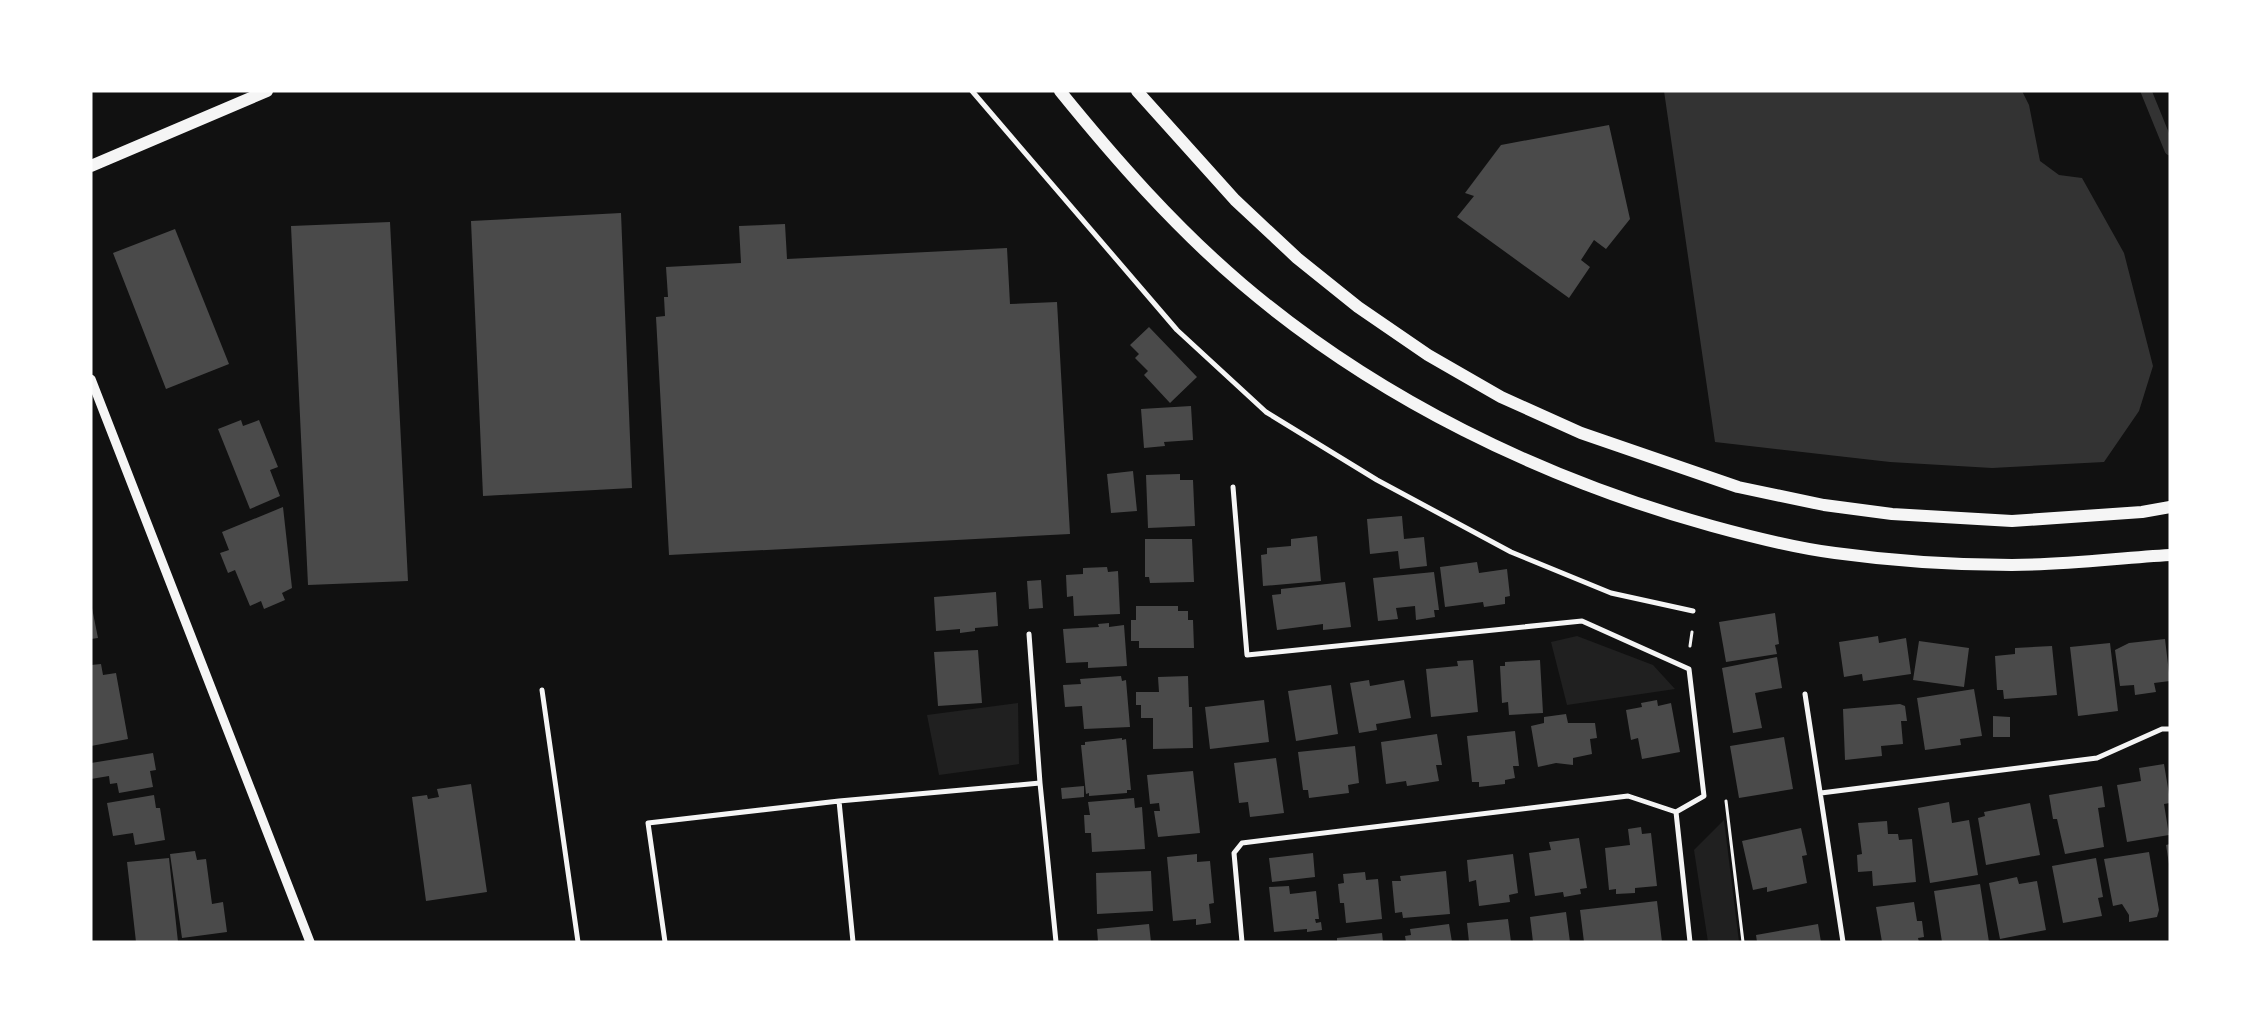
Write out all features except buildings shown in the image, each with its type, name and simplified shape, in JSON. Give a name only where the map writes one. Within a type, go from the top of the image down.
[{"type":"main road","points":[[91,166],[245,96],[267,91]]},
{"type":"main road","points":[[1060,91],[1101,142],[1161,207],[1241,283],[1293,325],[1361,372],[1448,422],[1532,462],[1595,488],[1683,518],[1748,535],[1833,553],[1908,560],[2013,565],[2170,555]]},
{"type":"main road","points":[[1138,91],[1234,200],[1297,258],[1358,307],[1428,355],[1493,392],[1581,433],[1738,487],[1824,505],[1892,514],[2012,521],[2142,512],[2170,507]]},
{"type":"street","points":[[972,91],[1177,330],[1266,412],[1377,480],[1511,552],[1611,593],[1693,611]]},
{"type":"street","points":[[91,379],[310,942]]},
{"type":"street","points":[[1233,487],[1247,655],[1582,621],[1689,669],[1704,796],[1676,812],[1628,796],[1242,844],[1234,853],[1242,942]]},
{"type":"street","points":[[1029,634],[1040,783],[1056,942]]},
{"type":"street","points":[[542,690],[578,942]]},
{"type":"street","points":[[1806,694],[1844,942]]},
{"type":"street","points":[[1821,793],[2098,758],[2162,730],[2170,729]]},
{"type":"street","points":[[665,942],[648,823],[839,802],[1040,783]]},
{"type":"street","points":[[839,802],[853,942]]},
{"type":"street","points":[[1676,812],[1690,942]]},
{"type":"path","points":[[1689,669],[1693,611]]},
{"type":"path","points":[[1704,796],[1726,800],[1743,942]]},
{"type":"shaded area","points":[[1664,91],[2022,91],[2029,105],[2040,161],[2059,175],[2082,178],[2124,253],[2153,366],[2139,411],[2104,462],[1992,468],[1890,462],[1715,442]]},
{"type":"shaded area","points":[[1577,636],[1653,665],[1675,689],[1567,705],[1551,642]]},
{"type":"shaded area","points":[[1018,703],[1019,764],[939,775],[927,715]]},
{"type":"shaded area","points":[[1724,820],[1739,942],[1708,942],[1694,850]]},
{"type":"waterway","points":[[2146,91],[2170,150]]}]
